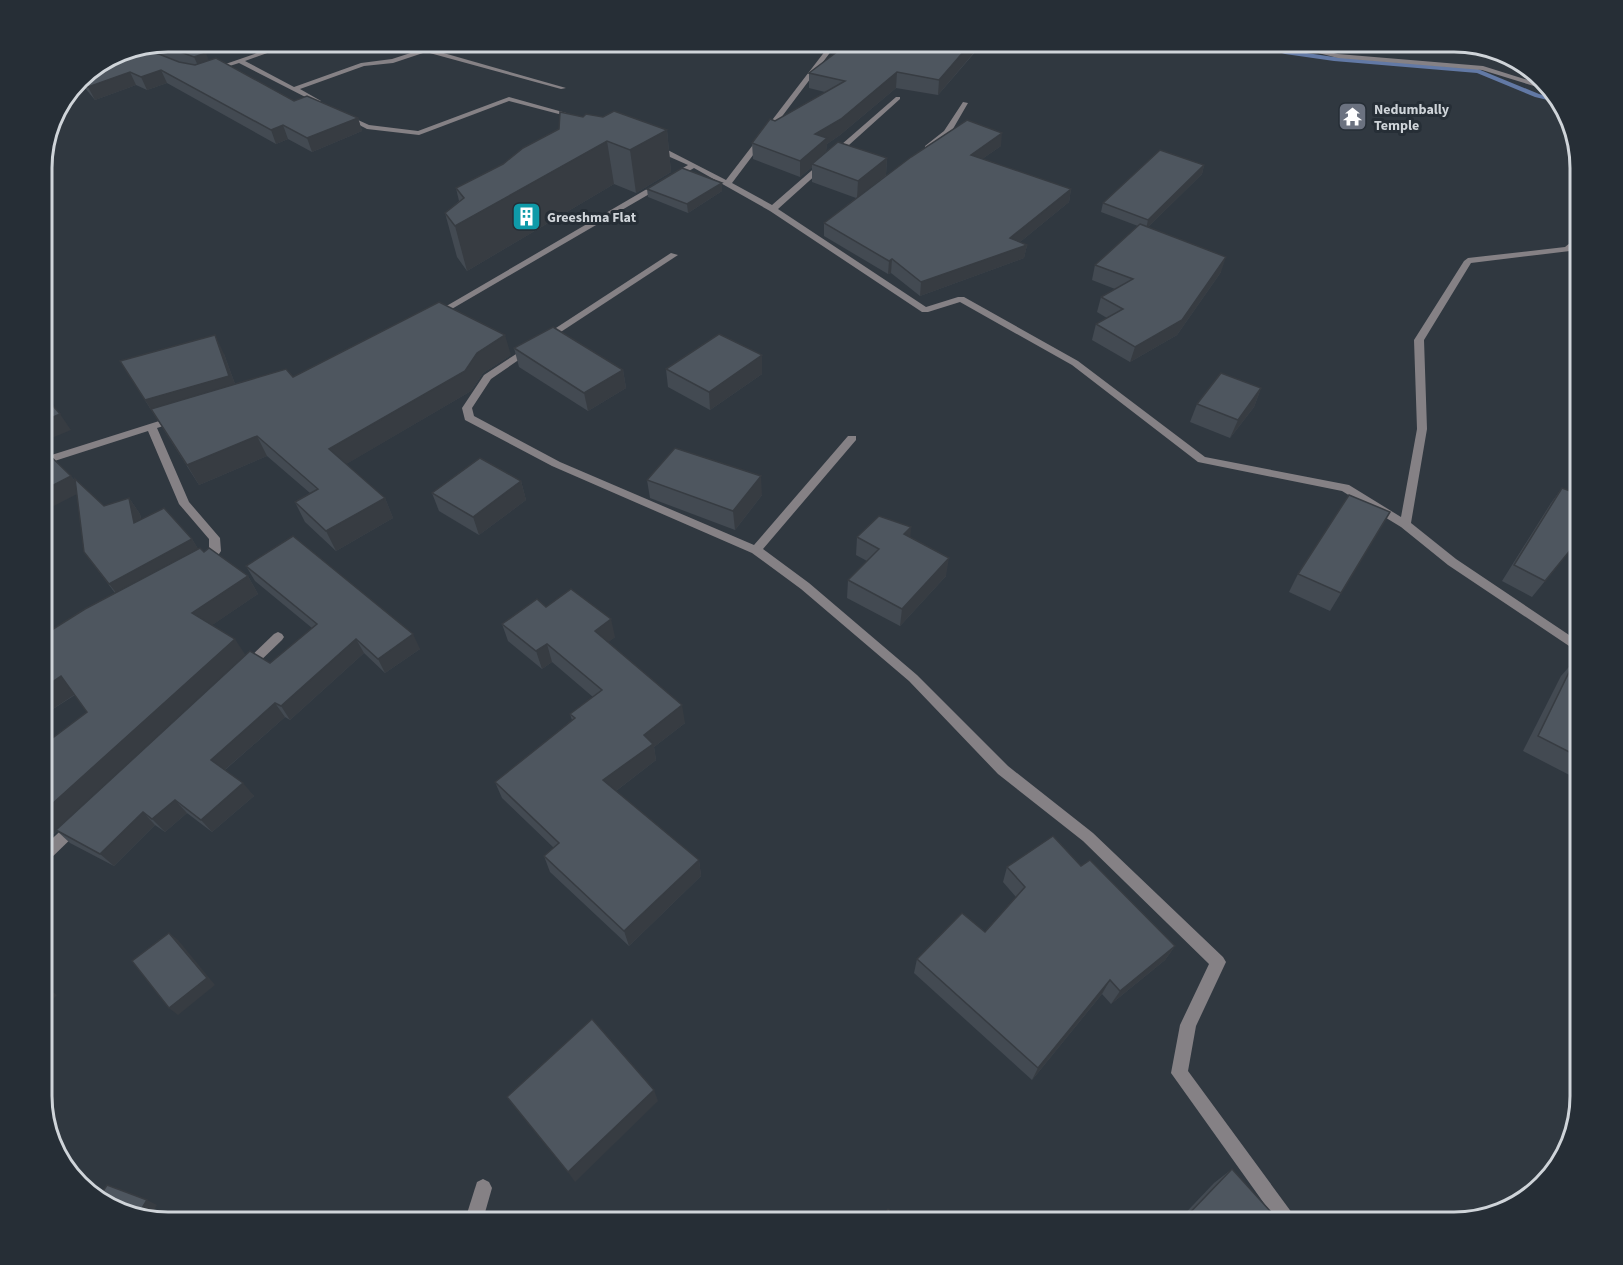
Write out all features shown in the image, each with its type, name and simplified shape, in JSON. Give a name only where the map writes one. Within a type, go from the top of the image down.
[{"type":"street","points":[[727,183],[756,144],[797,97],[828,52]]},
{"type":"street","points":[[1321,52],[1338,56],[1483,68],[1536,85]]},
{"type":"street","points":[[210,71],[263,53]]},
{"type":"street","points":[[294,89],[363,64],[393,61],[418,53]]},
{"type":"street","points":[[436,53],[563,88]]},
{"type":"street","points":[[240,61],[325,105]]},
{"type":"street","points":[[773,209],[898,98]]},
{"type":"street","points":[[335,111],[367,127],[419,133],[509,99],[585,119]]},
{"type":"street","points":[[921,154],[947,132],[965,103]]},
{"type":"street","points":[[644,142],[694,165],[773,209],[925,310],[961,299],[1075,363],[1202,460],[1345,488],[1405,524],[1452,561],[1570,641]]},
{"type":"street","points":[[425,321],[694,165]]},
{"type":"street","points":[[811,233],[820,228]]},
{"type":"street","points":[[1405,524],[1422,429],[1419,340],[1468,261],[1566,249],[1570,246]]},
{"type":"street","points":[[674,255],[488,377],[467,408],[469,418],[556,464],[756,550],[805,586],[913,678],[1003,770],[1088,837],[1218,962],[1188,1025],[1179,1072],[1281,1212]]},
{"type":"street","points":[[53,458],[185,416]]},
{"type":"street","points":[[152,426],[183,504],[214,538],[215,551],[206,561],[187,572]]},
{"type":"street","points":[[756,550],[852,438]]},
{"type":"street","points":[[235,678],[278,638]]},
{"type":"street","points":[[53,847],[86,816]]},
{"type":"street","points":[[476,1212],[483,1188]]},
{"type":"building","points":[[836,52],[963,52],[939,80],[897,72],[841,119],[815,134],[827,138],[800,161],[752,143],[770,119],[775,121],[845,81],[809,73]]},
{"type":"building","points":[[157,53],[179,62],[195,65],[216,58],[294,101],[307,96],[358,118],[307,138],[283,125],[271,130],[161,70],[141,77],[130,72],[88,87],[92,81],[110,68],[124,61],[146,55]]},
{"type":"building","points":[[183,53],[206,53],[194,57]]},
{"type":"building","points":[[614,111],[667,130],[630,150],[607,141],[455,226],[445,213],[464,198],[456,188],[503,164],[523,148],[559,129],[560,112],[583,117],[586,114],[603,117]]},
{"type":"building","points":[[967,120],[1002,133],[971,155],[1071,189],[1010,238],[1027,245],[921,282],[892,259],[889,261],[824,223],[911,157]]},
{"type":"building","points":[[838,142],[887,158],[858,181],[812,164]]},
{"type":"building","points":[[1160,150],[1204,165],[1148,220],[1103,203]]},
{"type":"building","points":[[682,168],[722,183],[687,204],[647,189]]},
{"type":"building","points":[[1140,224],[1226,257],[1182,320],[1135,347],[1096,324],[1123,309],[1101,297],[1133,279],[1095,265]]},
{"type":"building","points":[[439,302],[505,335],[477,353],[465,371],[329,449],[385,498],[326,531],[295,502],[318,489],[257,436],[187,465],[151,409],[286,369],[293,377]]},
{"type":"building","points":[[553,327],[623,370],[584,393],[514,348]]},
{"type":"building","points":[[719,334],[762,355],[709,392],[666,369]]},
{"type":"building","points":[[215,335],[229,376],[145,400],[120,361]]},
{"type":"building","points":[[1221,373],[1261,388],[1238,420],[1197,404]]},
{"type":"building","points":[[53,406],[60,414],[53,417]]},
{"type":"building","points":[[675,448],[761,476],[733,511],[647,480]]},
{"type":"building","points":[[480,458],[521,481],[473,517],[432,493]]},
{"type":"building","points":[[53,459],[71,476],[53,485]]},
{"type":"building","points":[[75,479],[104,506],[129,498],[134,523],[164,508],[192,539],[109,584],[84,552]]},
{"type":"building","points":[[1562,488],[1570,491],[1570,550],[1545,581],[1514,565]]},
{"type":"building","points":[[1349,495],[1390,512],[1341,593],[1298,574]]},
{"type":"building","points":[[879,516],[911,527],[904,534],[949,558],[902,609],[848,580],[879,549],[857,537]]},
{"type":"building","points":[[293,536],[413,634],[378,659],[356,639],[281,706],[275,703],[211,760],[243,783],[201,820],[175,800],[152,819],[143,812],[100,854],[56,830],[250,651],[270,663],[317,624],[246,566]]},
{"type":"building","points":[[200,548],[204,552],[209,548],[248,576],[192,613],[235,639],[53,803],[53,738],[87,712],[61,676],[53,681],[53,629],[85,609]]},
{"type":"building","points":[[571,589],[611,619],[595,631],[682,705],[644,735],[653,744],[603,780],[699,860],[624,931],[544,856],[559,843],[495,782],[575,718],[570,714],[602,690],[547,644],[536,651],[502,624],[537,599],[546,607]]},
{"type":"building","points":[[1570,670],[1570,752],[1538,736]]},
{"type":"building","points":[[1053,836],[1081,866],[1090,860],[1175,946],[1120,991],[1110,980],[1038,1068],[917,959],[962,913],[985,932],[1025,887],[1007,867]]},
{"type":"building","points":[[169,933],[207,978],[169,1008],[132,961]]},
{"type":"building","points":[[592,1019],[654,1090],[568,1172],[507,1097]]},
{"type":"building","points":[[1232,1169],[1271,1212],[1191,1212]]},
{"type":"building","points":[[107,1185],[147,1200],[142,1209],[117,1201],[102,1192]]},
{"type":"waterway","points":[[1286,52],[1334,59],[1478,71],[1547,98]]},
{"type":"place","name":"Nedumbally Temple","points":[[1353,117]]},
{"type":"place","name":"Greeshma Flat","points":[[526,217]]}]
